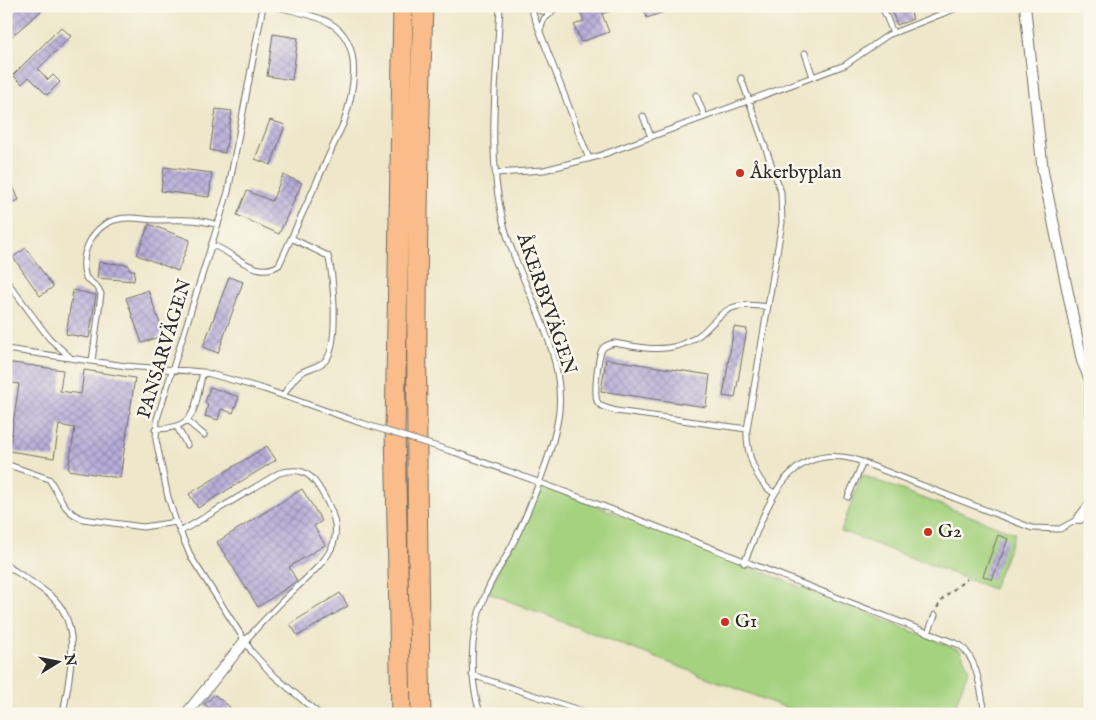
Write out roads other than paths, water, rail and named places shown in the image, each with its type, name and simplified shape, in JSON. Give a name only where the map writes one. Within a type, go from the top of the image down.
[{"type":"highway","points":[[401,714],[395,430],[403,6]]},
{"type":"highway","points":[[421,714],[416,504],[416,408],[417,203],[423,6]]},
{"type":"street","points":[[1025,6],[1043,172],[1082,361],[1090,380]]},
{"type":"street","points":[[1090,386],[1090,412]]},
{"type":"street","points":[[1080,518],[1090,505]]},
{"type":"street","points":[[190,713],[204,692],[245,641]]},
{"type":"lane","name":"PANSARVÄGEN","points":[[262,6],[234,167],[155,429],[161,467],[176,522],[191,557],[245,641],[270,673],[319,714]]},
{"type":"lane","points":[[212,244],[248,265],[272,270],[284,258],[344,122],[351,101],[352,53],[339,30],[321,19],[274,6]]},
{"type":"lane","name":"ÅKERBYVÄGEN","points":[[480,714],[474,695],[472,675],[474,632],[484,596],[510,550],[555,438],[559,410],[559,383],[554,360],[520,272],[503,221],[496,173],[496,101],[500,6]]},
{"type":"lane","points":[[531,6],[590,159]]},
{"type":"lane","points":[[531,6],[544,12],[554,11]]},
{"type":"lane","points":[[540,32],[544,19],[560,6]]},
{"type":"lane","points":[[882,6],[893,33]]},
{"type":"lane","points":[[496,173],[544,170],[590,159],[750,101],[855,60],[876,43],[893,33],[962,6]]},
{"type":"lane","points":[[805,53],[813,76]]},
{"type":"lane","points":[[741,78],[781,192],[782,223],[746,442],[759,478],[768,490],[774,493]]},
{"type":"lane","points":[[696,95],[705,117]]},
{"type":"lane","points":[[642,116],[651,137]]},
{"type":"lane","points":[[92,361],[101,294],[98,288],[86,278],[83,260],[88,245],[96,232],[106,224],[131,218],[156,220],[184,218],[218,225]]},
{"type":"lane","points":[[283,396],[299,374],[327,359],[331,351],[333,337],[333,277],[328,256],[292,239]]},
{"type":"lane","points":[[6,280],[49,338],[72,358]]},
{"type":"lane","points":[[747,429],[616,411],[604,407],[599,403],[595,391],[601,351],[604,347],[614,343],[658,349],[679,346],[703,333],[723,312],[732,307],[749,304],[767,307]]},
{"type":"lane","points":[[6,349],[92,361],[203,372],[232,379],[538,481],[965,649],[975,672],[985,714]]},
{"type":"lane","points":[[155,429],[177,427],[187,421],[192,413],[203,372]]},
{"type":"lane","points":[[187,421],[204,435]]},
{"type":"lane","points":[[177,427],[187,445]]},
{"type":"lane","points":[[744,563],[774,493],[794,469],[817,458],[844,457],[863,462],[1032,528],[1060,529],[1080,518]]},
{"type":"lane","points":[[848,497],[863,462]]},
{"type":"lane","points":[[6,464],[49,479],[62,504],[73,515],[83,519],[143,527],[176,522]]},
{"type":"lane","points":[[180,532],[288,470],[299,470],[308,474],[328,502],[334,516],[335,533],[332,549],[327,559],[245,641]]},
{"type":"lane","points":[[6,565],[28,580],[68,622],[72,638],[69,677],[63,714]]},
{"type":"lane","points":[[24,586],[28,580]]},
{"type":"lane","points":[[928,633],[935,615]]},
{"type":"lane","points":[[472,675],[591,714]]},
{"type":"place","name":"Åkerbyplan","points":[[740,173]]},
{"type":"place","name":"G2","points":[[928,532]]},
{"type":"place","name":"G1","points":[[725,622]]}]
